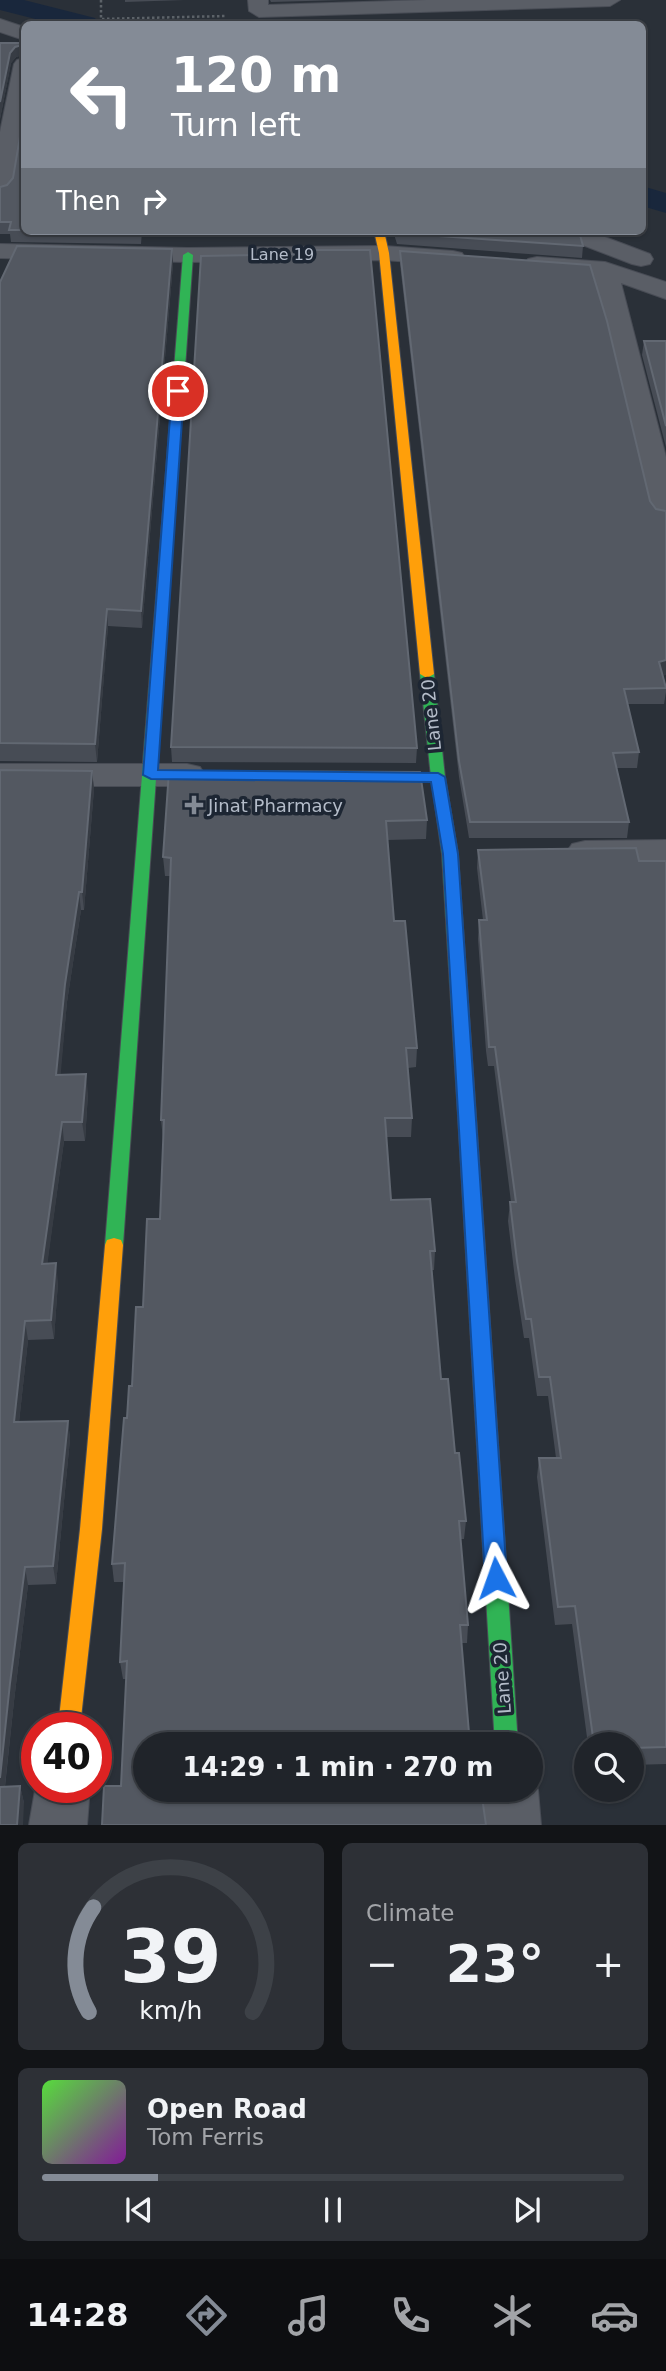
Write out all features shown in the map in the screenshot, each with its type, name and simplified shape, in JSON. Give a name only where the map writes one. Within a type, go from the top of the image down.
[{"type":"street","points":[[258,0],[259,10],[417,3],[610,0]]},
{"type":"street","points":[[0,25],[21,33]]},
{"type":"street","points":[[0,189],[21,80]]},
{"type":"street","points":[[573,235],[666,291]]},
{"type":"street","name":"Lane 19","points":[[0,251],[188,255],[381,242],[480,260]]},
{"type":"street","name":"Lane 20","points":[[381,242],[424,777],[464,854],[505,1732]]},
{"type":"street","points":[[71,1712],[91,1528],[151,775],[188,255]]},
{"type":"street","points":[[612,260],[666,515]]},
{"type":"street","points":[[508,262],[612,260],[666,269]]},
{"type":"street","points":[[0,775],[219,775]]},
{"type":"street","points":[[558,853],[666,852]]},
{"type":"street","points":[[510,1802],[512,1825]]},
{"type":"street","points":[[58,1825],[60,1803]]},
{"type":"building","points":[[0,43],[21,43],[10,53],[0,102]]},
{"type":"building","points":[[21,131],[21,230],[9,230],[11,222],[0,222],[0,187],[7,185],[13,178]]},
{"type":"building","points":[[426,235],[580,235],[583,246]]},
{"type":"building","points":[[17,246],[172,249],[141,611],[107,609],[95,744],[0,743],[0,282]]},
{"type":"building","points":[[314,250],[370,250],[417,748],[171,747],[201,256],[312,254]]},
{"type":"building","points":[[400,251],[590,265],[607,321],[650,501],[656,509],[666,511],[666,660],[659,662],[666,688],[624,689],[639,752],[613,753],[629,822],[470,822],[459,761]]},
{"type":"building","points":[[644,341],[666,341],[666,426]]},
{"type":"building","points":[[0,770],[92,771],[82,892],[79,892],[65,984],[56,1075],[86,1074],[82,1122],[62,1122],[42,1264],[56,1263],[51,1320],[25,1321],[14,1422],[68,1421],[53,1566],[25,1567],[0,1778]]},
{"type":"building","points":[[169,771],[420,772],[427,820],[386,821],[394,921],[405,921],[417,1048],[406,1048],[412,1118],[385,1118],[391,1200],[430,1199],[435,1251],[430,1251],[441,1379],[448,1379],[455,1453],[459,1453],[466,1521],[459,1521],[468,1625],[460,1625],[469,1732],[133,1732],[133,1802],[483,1802],[486,1825],[102,1825],[103,1803],[112,1803],[112,1786],[121,1786],[127,1661],[120,1662],[125,1563],[112,1564],[124,1418],[127,1418],[129,1386],[132,1386],[136,1307],[143,1307],[147,1219],[160,1219],[171,858],[163,857]]},
{"type":"building","points":[[636,848],[639,861],[666,861],[666,1747],[644,1748],[644,1732],[592,1732],[575,1606],[558,1607],[539,1458],[561,1458],[550,1377],[539,1377],[531,1319],[526,1319],[517,1261],[510,1202],[516,1202],[495,1047],[489,1047],[479,920],[487,920],[478,850]]},
{"type":"building","points":[[20,1786],[17,1825],[0,1825],[0,1787]]},
{"type":"waterway","points":[[0,2],[73,21]]},
{"type":"waterway","points":[[646,197],[666,203]]},
{"type":"traffic: fast","points":[[114,1245],[188,255]]},
{"type":"traffic: fast","points":[[427,674],[438,777],[450,854],[467,1116]]},
{"type":"traffic: fast","points":[[492,1516],[506,1732]]},
{"type":"traffic: slow","points":[[380,235],[384,253],[427,674]]},
{"type":"traffic: slow","points":[[467,1116],[492,1516]]},
{"type":"traffic: slow","points":[[71,1712],[91,1529],[114,1245]]},
{"type":"place","name":"Jinat Pharmacy","points":[[194,805]]},
{"type":"route","points":[[178,391],[151,775],[438,777],[450,854],[496,1578]]}]
